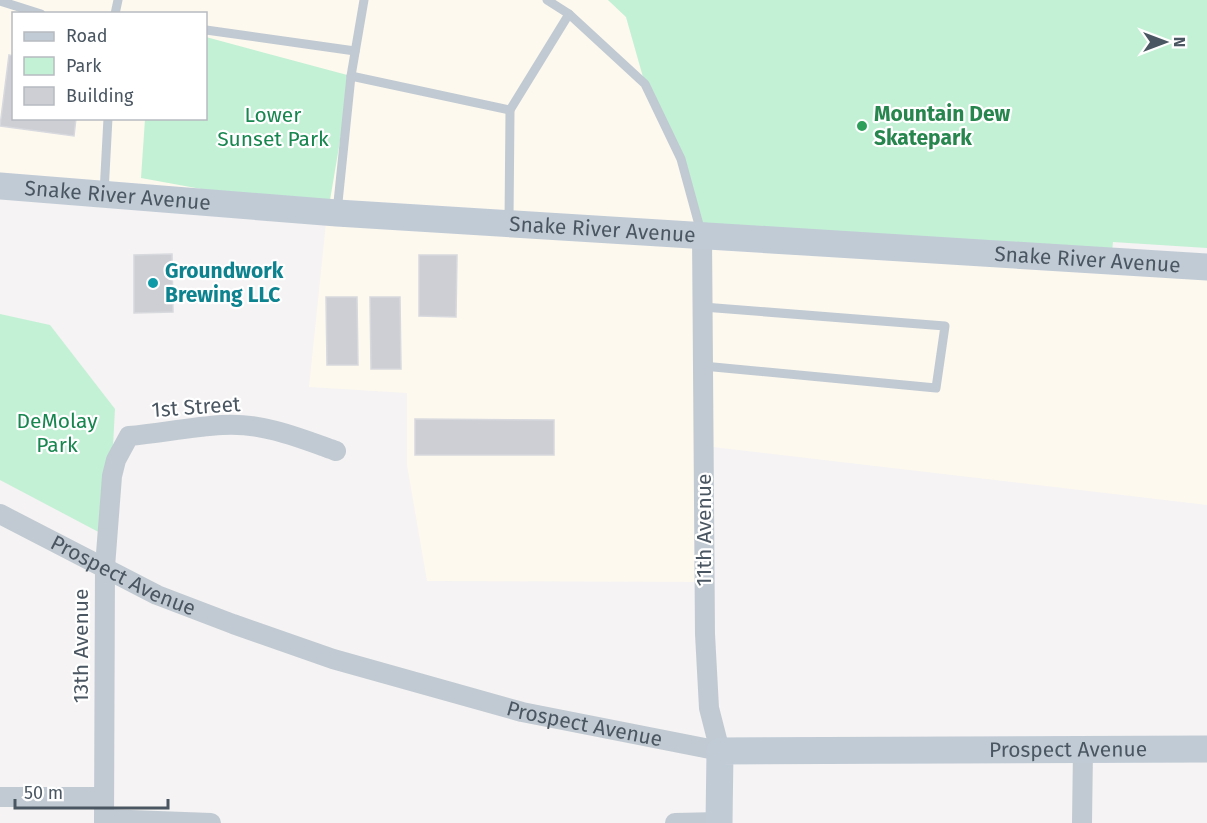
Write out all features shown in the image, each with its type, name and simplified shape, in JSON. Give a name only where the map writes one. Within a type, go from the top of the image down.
[{"type":"main road","name":"Snake River Avenue","points":[[0,186],[337,213],[1207,267]]},
{"type":"main road","name":"Prospect Avenue","points":[[720,751],[1207,749]]},
{"type":"main road","name":"11th Avenue","points":[[719,823],[720,751]]},
{"type":"street","name":"11th Avenue","points":[[702,236],[705,634],[709,708],[720,751]]},
{"type":"street","name":"1st Street","points":[[129,436],[223,425],[286,433],[336,451]]},
{"type":"street","name":"13th Avenue","points":[[104,821],[105,567],[112,476],[116,460],[129,436]]},
{"type":"street","name":"Prospect Avenue","points":[[0,514],[157,595],[333,659],[522,712],[720,751]]},
{"type":"street","points":[[1082,823],[1083,750]]},
{"type":"street","points":[[0,797],[104,797]]},
{"type":"street","points":[[104,821],[211,823]]},
{"type":"street","points":[[675,823],[719,823]]},
{"type":"lane","points":[[337,213],[351,76],[364,0]]},
{"type":"lane","points":[[547,0],[569,14],[645,84],[681,159],[702,236]]},
{"type":"lane","points":[[0,1],[35,12]]},
{"type":"lane","points":[[509,224],[510,110],[569,14]]},
{"type":"lane","points":[[207,30],[355,51]]},
{"type":"lane","points":[[351,76],[510,110]]},
{"type":"lane","points":[[104,195],[108,120]]},
{"type":"lane","points":[[703,307],[945,326],[936,388],[704,366]]},
{"type":"shaded area","points":[[0,0],[608,0],[626,17],[645,84],[681,159],[1207,267],[1207,505],[704,446],[705,582],[427,581],[407,465],[407,393],[309,387],[327,213],[0,185]]},
{"type":"green space","points":[[608,0],[1207,0],[1207,248],[1113,242],[1111,262],[702,235],[681,159],[645,84],[626,17]]},
{"type":"green space","name":"Lower Sunset Park","points":[[207,37],[351,76],[328,212],[141,178],[145,120],[207,120]]},
{"type":"green space","name":"DeMolay Park","points":[[0,314],[50,325],[115,409],[108,537],[0,480]]},
{"type":"building","points":[[9,55],[12,56],[12,120],[76,120],[74,136],[0,126]]},
{"type":"building","name":"Groundwork Brewing LLC","points":[[172,254],[173,312],[134,313],[134,255]]},
{"type":"building","points":[[419,255],[457,255],[456,317],[419,316]]},
{"type":"building","points":[[326,297],[357,297],[358,365],[327,365]]},
{"type":"building","points":[[370,297],[400,297],[401,369],[371,369]]},
{"type":"building","points":[[415,419],[554,420],[554,455],[415,455]]},
{"type":"place","name":"Mountain Dew Skatepark","points":[[862,126]]},
{"type":"place","name":"Groundwork Brewing LLC","points":[[153,283]]}]
